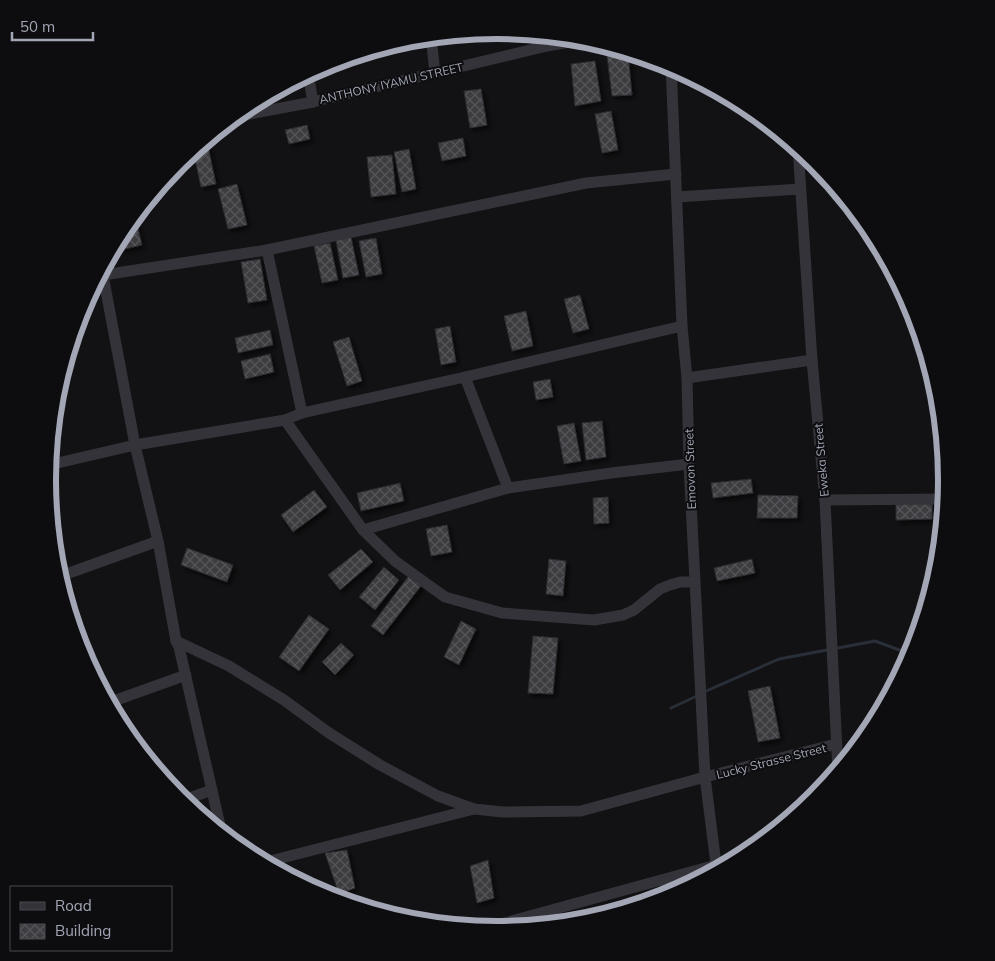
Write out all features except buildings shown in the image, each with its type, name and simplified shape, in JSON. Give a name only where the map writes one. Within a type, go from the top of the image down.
[{"type":"street","name":"ANTHONY IYAMU STREET","points":[[251,114],[313,102],[435,73],[542,42]]},
{"type":"street","points":[[431,44],[435,73]]},
{"type":"street","name":"Emovon Street","points":[[671,74],[705,777],[716,864]]},
{"type":"street","points":[[309,81],[313,102]]},
{"type":"street","name":"Eweka Street","points":[[798,157],[812,360],[825,500],[837,763]]},
{"type":"street","points":[[109,271],[268,250],[586,183],[676,174]]},
{"type":"street","points":[[677,197],[800,189]]},
{"type":"street","points":[[268,250],[302,413]]},
{"type":"street","points":[[104,280],[135,445],[158,541],[176,641],[186,675],[220,824]]},
{"type":"street","points":[[57,463],[135,445],[285,420],[302,413],[682,326]]},
{"type":"street","points":[[687,378],[812,360]]},
{"type":"street","points":[[465,377],[508,488]]},
{"type":"street","points":[[285,420],[362,530],[394,561],[445,597],[502,613],[594,620],[623,615],[634,610],[660,589],[670,585],[680,582],[695,582]]},
{"type":"street","points":[[362,530],[508,488],[689,464]]},
{"type":"street","points":[[825,500],[938,499]]},
{"type":"street","points":[[66,574],[158,541]]},
{"type":"street","points":[[176,641],[237,671],[284,700],[329,733],[380,765],[438,796],[474,809]]},
{"type":"street","points":[[115,701],[186,675]]},
{"type":"street","name":"Lucky Strasse Street","points":[[474,809],[504,812],[581,811],[836,744]]},
{"type":"street","points":[[190,798],[212,790]]},
{"type":"street","points":[[273,860],[474,809]]},
{"type":"street","points":[[515,921],[702,872]]},
{"type":"waterway","points":[[704,692],[779,659],[875,641],[905,652]]},
{"type":"waterway","points":[[671,708],[699,695]]}]
